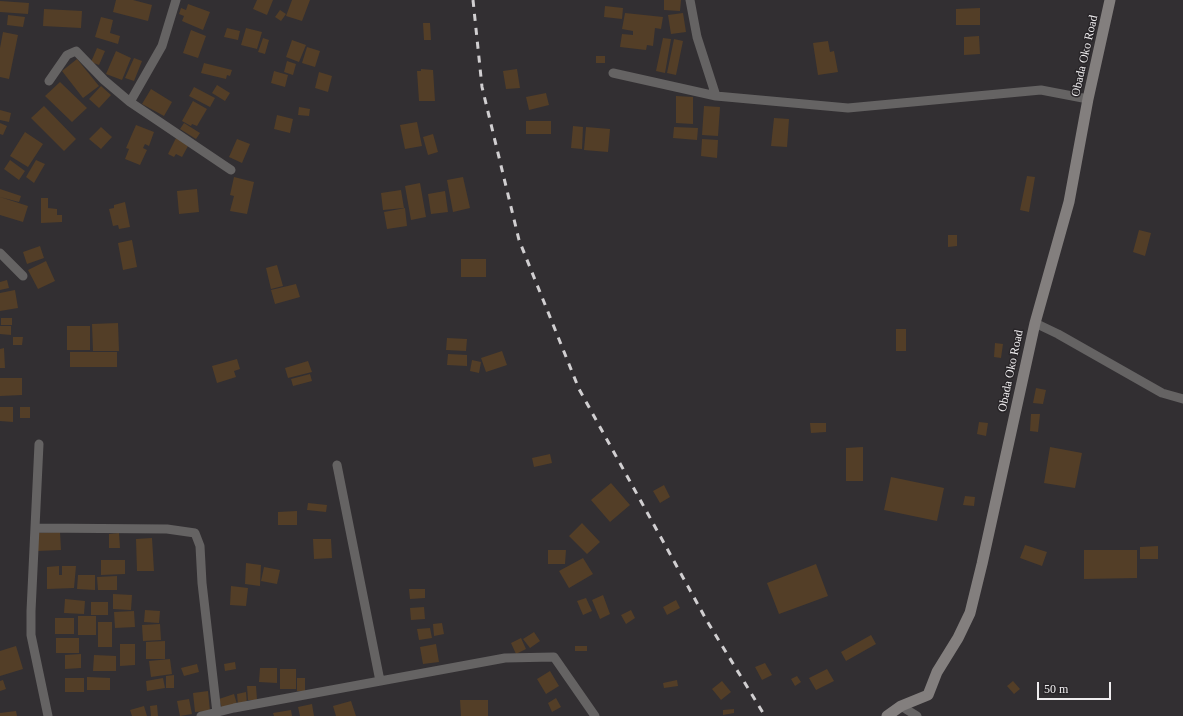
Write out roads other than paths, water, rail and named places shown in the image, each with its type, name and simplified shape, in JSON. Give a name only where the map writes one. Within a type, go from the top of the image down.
[{"type":"main road","name":"Obada Oko Road","points":[[887,716],[901,706],[928,695],[937,672],[958,638],[970,613],[1035,323],[1069,202],[1088,99],[1110,0]]},
{"type":"street","points":[[130,102],[162,46],[175,0]]},
{"type":"street","points":[[690,0],[697,37],[716,96]]},
{"type":"street","points":[[49,81],[67,55],[76,51],[104,80],[130,102],[231,170]]},
{"type":"street","points":[[613,73],[716,96],[848,108],[1041,90],[1088,99]]},
{"type":"street","points":[[0,254],[22,276]]},
{"type":"street","points":[[1035,323],[1058,334],[1162,393],[1183,399]]},
{"type":"street","points":[[39,444],[30,611],[31,635],[48,716]]},
{"type":"street","points":[[337,465],[380,681]]},
{"type":"street","points":[[35,528],[167,529],[195,533],[200,546],[202,582],[217,713]]},
{"type":"street","points":[[201,716],[234,708],[506,658],[554,657],[596,716]]},
{"type":"street","points":[[901,706],[917,716]]},
{"type":"railway","points":[[473,0],[482,87],[519,240],[579,389],[707,621],[765,716]]}]
